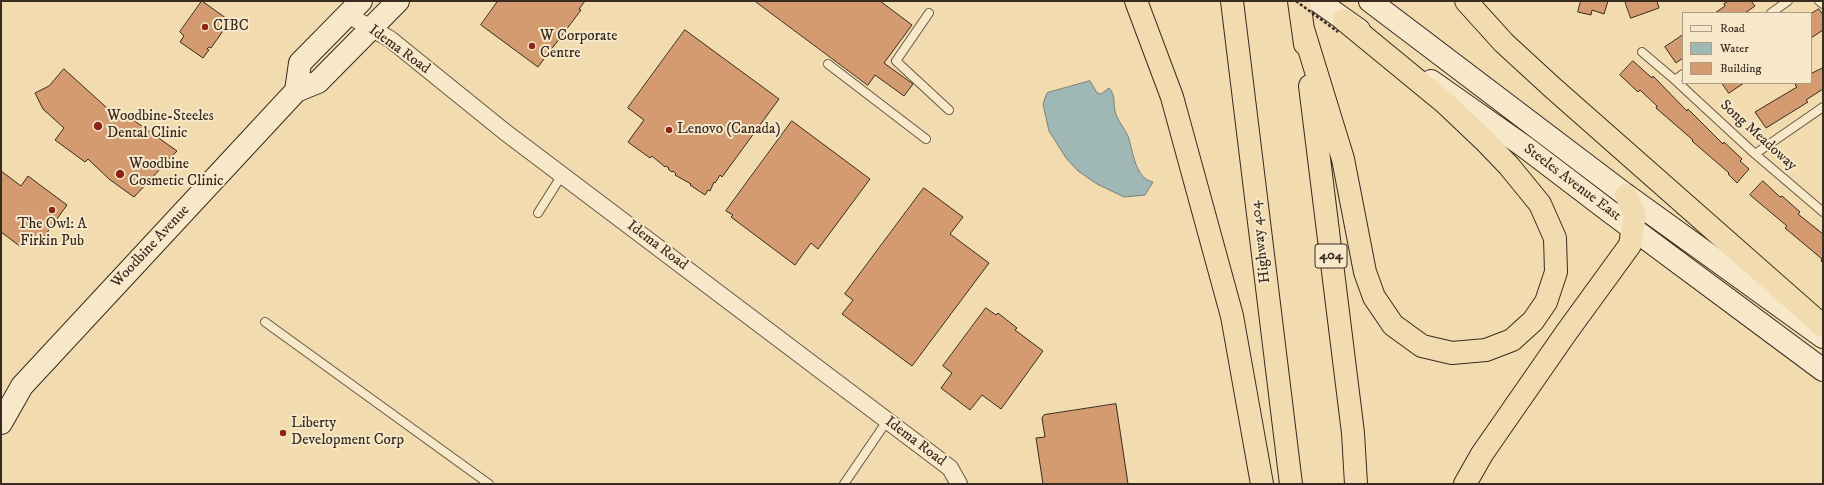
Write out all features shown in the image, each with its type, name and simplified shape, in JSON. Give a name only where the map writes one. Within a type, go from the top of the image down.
[{"type":"highway","points":[[1136,1],[1172,97],[1232,316],[1262,484]]},
{"type":"highway","name":"Highway 404","points":[[1232,1],[1290,484]]},
{"type":"highway","name":"404","points":[[1298,1],[1303,29],[1353,433],[1356,484]]},
{"type":"highway","points":[[1466,1],[1504,43],[1547,83],[1823,326]]},
{"type":"highway","points":[[1303,29],[1343,159],[1365,272],[1374,297],[1393,325],[1422,346],[1452,353],[1486,350],[1512,340],[1533,321],[1546,302],[1556,272],[1555,238],[1540,204],[1510,166],[1445,104],[1341,26]]},
{"type":"highway","points":[[1465,484],[1482,454],[1566,333],[1630,245],[1635,216],[1626,195]]},
{"type":"main road","name":"Woodbine Avenue","points":[[1,423],[22,386],[296,91],[318,82],[398,1]]},
{"type":"main road","name":"Steeles Avenue East","points":[[1318,1],[1341,26],[1525,147],[1633,230],[1823,370]]},
{"type":"main road","name":"Steeles Avenue East","points":[[1370,1],[1626,195],[1823,337]]},
{"type":"main road","points":[[296,91],[300,63],[355,8]]},
{"type":"main road","name":"Woodbine Avenue","points":[[1,396],[22,386]]},
{"type":"street","name":"Idema Road","points":[[355,8],[371,29],[390,39],[505,132],[950,468],[959,484]]},
{"type":"lane","points":[[1772,12],[1788,1]]},
{"type":"lane","points":[[1819,1],[1823,4]]},
{"type":"lane","points":[[929,13],[896,61],[949,110]]},
{"type":"lane","name":"Song Meadoway","points":[[1642,52],[1675,80],[1755,154],[1823,212]]},
{"type":"lane","points":[[828,64],[926,139]]},
{"type":"lane","points":[[1675,80],[1682,75]]},
{"type":"lane","points":[[1755,154],[1823,107]]},
{"type":"lane","points":[[538,213],[562,175]]},
{"type":"lane","points":[[265,322],[488,484]]},
{"type":"lane","points":[[844,484],[887,421]]},
{"type":"path","points":[[1298,1],[1341,26]]},
{"type":"water","points":[[1090,81],[1097,93],[1101,94],[1109,88],[1113,93],[1116,115],[1128,135],[1136,165],[1147,180],[1153,182],[1145,195],[1124,197],[1097,184],[1078,171],[1066,158],[1049,131],[1043,104],[1047,93]]},
{"type":"building","name":"CIBC","points":[[202,1],[230,21],[211,48],[209,47],[207,49],[209,50],[203,58],[180,42],[184,36],[180,32]]},
{"type":"building","name":"W Corporate Centre","points":[[498,1],[585,1],[579,9],[581,10],[538,67],[481,25]]},
{"type":"building","points":[[755,1],[880,1],[912,25],[884,63],[913,84],[904,96],[875,75],[868,85]]},
{"type":"building","points":[[1581,1],[1608,1],[1604,14],[1592,10],[1591,15],[1578,12]]},
{"type":"building","points":[[1625,1],[1657,1],[1659,8],[1631,18]]},
{"type":"building","points":[[1729,1],[1751,1],[1755,6],[1746,12],[1716,12],[1725,6],[1724,4]]},
{"type":"building","points":[[1819,9],[1823,15],[1823,30],[1812,37],[1812,13]]},
{"type":"building","points":[[685,30],[779,99],[722,177],[720,175],[715,183],[714,182],[710,191],[708,190],[705,195],[690,185],[691,184],[675,175],[676,174],[673,171],[672,172],[666,166],[665,167],[652,156],[650,158],[628,142],[644,120],[628,108]]},
{"type":"building","points":[[1682,36],[1682,59],[1676,63],[1665,47]]},
{"type":"building","points":[[1633,61],[1652,78],[1653,76],[1687,111],[1688,109],[1723,144],[1724,142],[1742,159],[1740,161],[1749,169],[1737,183],[1728,174],[1729,173],[1656,108],[1657,106],[1640,90],[1638,92],[1620,75]]},
{"type":"building","points":[[1823,68],[1823,89],[1806,100],[1808,102],[1766,128],[1755,112],[1797,87],[1795,85],[1796,84],[1812,84],[1812,74]]},
{"type":"building","points":[[64,69],[117,117],[122,112],[177,151],[134,197],[109,179],[88,159],[85,162],[55,140],[64,128],[43,109],[35,93],[49,86]]},
{"type":"building","points":[[1723,84],[1742,84],[1729,93]]},
{"type":"building","points":[[792,121],[870,179],[818,249],[811,243],[795,265],[731,217],[733,215],[726,211]]},
{"type":"building","points":[[1,171],[21,186],[28,176],[67,205],[38,245],[28,237],[21,247],[1,232]]},
{"type":"building","points":[[1763,181],[1780,197],[1782,196],[1800,212],[1798,214],[1823,234],[1823,263],[1821,261],[1822,259],[1785,228],[1787,226],[1750,195]]},
{"type":"building","points":[[924,188],[963,217],[950,234],[989,263],[912,366],[842,314],[853,300],[845,294]]},
{"type":"building","points":[[986,308],[996,315],[998,313],[1017,328],[1015,330],[1043,351],[1001,409],[982,395],[970,410],[941,388],[952,373],[943,366]]},
{"type":"building","points":[[1116,404],[1128,484],[1043,484],[1036,438],[1045,437],[1042,418],[1044,415]]},
{"type":"place","name":"CIBC","points":[[205,27]]},
{"type":"place","name":"W Corporate Centre","points":[[532,46]]},
{"type":"place","name":"Woodbine-Steeles Dental Clinic","points":[[98,126]]},
{"type":"place","name":"Lenovo (Canada)","points":[[669,130]]},
{"type":"place","name":"Woodbine Cosmetic Clinic","points":[[120,174]]},
{"type":"place","name":"The Owl: A Firkin Pub","points":[[52,210]]},
{"type":"place","name":"Liberty Development Corp","points":[[283,433]]}]
